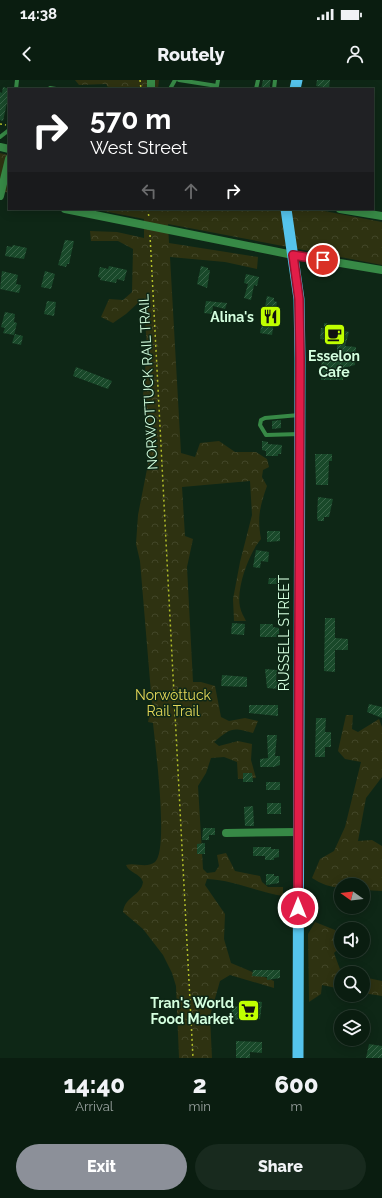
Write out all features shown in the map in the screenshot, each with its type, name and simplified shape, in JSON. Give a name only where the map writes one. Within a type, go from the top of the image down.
[{"type":"highway","name":"RUSSELL STREET","points":[[286,210],[299,299],[298,1058]]},
{"type":"street","points":[[0,197],[8,163]]},
{"type":"street","points":[[70,210],[293,255],[382,270]]},
{"type":"street","points":[[359,211],[382,216]]},
{"type":"street","points":[[226,833],[298,832]]},
{"type":"lane","points":[[179,80],[217,86],[218,80]]},
{"type":"lane","points":[[0,137],[8,131]]},
{"type":"lane","points":[[300,415],[266,418],[261,420],[260,425],[266,435],[300,434]]},
{"type":"path","name":"NORWOTTUCK RAIL TRAIL","points":[[148,210],[193,1058]]},
{"type":"green space","points":[[75,80],[159,80],[158,88],[108,88],[106,84],[79,85]]},
{"type":"green space","points":[[0,153],[8,155],[8,193],[0,191]]},
{"type":"green space","name":"Norwottuck Rail Trail","points":[[98,210],[319,210],[382,222],[382,265],[168,224],[169,243],[258,257],[257,269],[225,262],[170,257],[181,453],[195,457],[200,443],[219,441],[235,452],[256,452],[267,459],[269,467],[263,470],[262,477],[267,486],[260,512],[259,524],[261,539],[256,545],[244,571],[240,590],[240,607],[246,621],[234,621],[233,599],[240,562],[252,515],[250,481],[182,487],[185,536],[193,539],[187,567],[193,682],[201,682],[215,686],[221,717],[229,721],[245,718],[258,721],[253,733],[232,730],[228,731],[214,742],[219,746],[238,741],[252,744],[251,760],[256,778],[238,779],[237,762],[224,757],[211,758],[206,773],[198,786],[203,869],[207,873],[215,872],[219,866],[217,855],[226,853],[235,871],[260,876],[262,882],[268,887],[283,887],[283,896],[236,884],[207,879],[205,885],[225,914],[224,939],[231,963],[274,981],[274,988],[230,975],[220,981],[210,1016],[212,1058],[179,1058],[176,986],[172,973],[163,955],[143,929],[123,912],[124,907],[130,899],[142,887],[143,882],[140,877],[127,868],[126,865],[148,865],[155,862],[159,853],[161,838],[160,796],[153,723],[148,722],[152,705],[140,561],[136,544],[138,515],[148,464],[143,396],[147,347],[144,308],[139,302],[113,323],[101,317],[109,299],[123,300],[132,292],[133,249],[118,241],[91,241],[90,231],[117,232],[144,238],[144,219]]},
{"type":"green space","points":[[346,715],[353,715],[352,729],[358,732],[379,719],[382,727],[382,777],[366,798],[358,841],[372,840],[382,846],[382,891],[370,890],[370,878],[334,878],[334,887],[322,884],[312,878],[320,859],[334,851],[345,827],[361,762],[345,759],[338,751]]},
{"type":"green space","points":[[315,922],[334,930],[334,958],[336,958],[339,966],[334,966],[334,988],[322,985],[321,994],[309,1002],[308,934]]},
{"type":"green space","points":[[370,978],[382,981],[382,996],[370,994]]},
{"type":"building","points":[[263,80],[271,80],[269,88],[261,88]]},
{"type":"building","points":[[317,80],[330,80],[329,88],[316,86]]},
{"type":"building","points":[[3,87],[8,88],[8,98],[3,121],[0,120],[0,92],[2,93]]},
{"type":"building","points":[[65,240],[74,241],[69,264],[67,264],[66,267],[58,265]]},
{"type":"building","points":[[13,245],[27,248],[24,259],[5,256],[7,246],[12,247]]},
{"type":"building","points":[[109,266],[127,270],[124,281],[117,279],[116,283],[100,280],[101,278],[98,277],[100,267],[108,269]]},
{"type":"building","points":[[201,266],[210,270],[207,288],[197,284]]},
{"type":"building","points":[[2,271],[18,275],[16,284],[21,285],[19,293],[0,289]]},
{"type":"building","points":[[45,271],[55,274],[51,289],[41,287]]},
{"type":"building","points":[[246,274],[259,277],[257,286],[254,285],[251,300],[244,298],[248,284],[244,283]]},
{"type":"building","points":[[267,296],[274,298],[274,301],[277,302],[272,335],[260,333]]},
{"type":"building","points":[[47,301],[56,302],[54,316],[44,314]]},
{"type":"building","points":[[206,301],[227,303],[225,309],[213,306],[212,314],[204,313]]},
{"type":"building","points":[[5,312],[15,314],[14,322],[17,323],[14,335],[3,333],[5,328],[1,327]]},
{"type":"building","points":[[324,323],[335,325],[338,329],[349,332],[345,346],[356,347],[355,365],[343,368],[343,380],[321,380],[322,352],[337,353],[337,341],[320,339],[321,328],[324,328]]},
{"type":"building","points":[[15,334],[23,336],[21,345],[12,343]]},
{"type":"building","points":[[76,367],[112,381],[108,389],[73,376]]},
{"type":"building","points":[[281,420],[281,428],[272,429],[272,421]]},
{"type":"building","points":[[262,441],[268,442],[268,444],[282,445],[281,454],[278,454],[278,456],[266,456],[266,451],[262,450]]},
{"type":"building","points":[[315,454],[332,454],[332,461],[329,461],[328,485],[316,485]]},
{"type":"building","points":[[318,497],[333,499],[329,517],[324,517],[324,521],[318,521],[317,517]]},
{"type":"building","points":[[267,531],[280,531],[280,541],[267,542]]},
{"type":"building","points":[[256,550],[269,552],[268,562],[261,561],[260,568],[253,567]]},
{"type":"building","points":[[269,578],[280,578],[280,584],[268,584]]},
{"type":"building","points":[[325,618],[335,618],[335,638],[348,639],[348,650],[335,650],[335,672],[324,671]]},
{"type":"building","points":[[232,623],[245,624],[244,635],[231,634]]},
{"type":"building","points":[[260,624],[273,624],[273,627],[279,628],[279,637],[260,637]]},
{"type":"building","points":[[265,669],[277,670],[276,681],[279,681],[278,689],[267,688]]},
{"type":"building","points":[[222,675],[247,677],[247,687],[221,686]]},
{"type":"building","points":[[369,704],[382,707],[382,718],[367,712]]},
{"type":"building","points":[[249,705],[278,705],[278,716],[249,713]]},
{"type":"building","points":[[316,718],[326,718],[325,732],[331,732],[331,747],[325,747],[325,757],[315,757]]},
{"type":"building","points":[[267,735],[277,735],[275,756],[280,756],[280,765],[274,767],[260,767],[260,759],[268,758]]},
{"type":"building","points":[[243,773],[252,773],[253,782],[243,782]]},
{"type":"building","points":[[266,782],[280,782],[280,790],[266,790]]},
{"type":"building","points":[[267,803],[281,803],[281,814],[267,814]]},
{"type":"building","points":[[253,806],[254,826],[245,826],[244,807]]},
{"type":"building","points":[[203,828],[215,828],[215,835],[209,835],[209,840],[202,840]]},
{"type":"building","points":[[205,843],[205,854],[197,854],[197,844]]},
{"type":"building","points":[[253,847],[271,847],[271,849],[279,849],[279,857],[274,858],[274,860],[265,860],[265,856],[253,856]]},
{"type":"building","points":[[266,874],[274,874],[274,876],[279,876],[279,883],[266,885]]},
{"type":"building","points":[[253,970],[280,970],[280,978],[267,980],[267,977],[252,976]]},
{"type":"building","points":[[243,1000],[262,1002],[260,1019],[250,1018],[250,1021],[231,1019],[232,1006],[242,1007]]},
{"type":"building","points":[[236,1041],[262,1042],[262,1053],[250,1052],[250,1058],[236,1058]]},
{"type":"building","points":[[370,1044],[382,1046],[382,1058],[366,1058]]},
{"type":"place","name":"Alina's","points":[[270,317]]},
{"type":"place","name":"Esselon Cafe","points":[[334,334]]},
{"type":"place","name":"Tran's World Food Market","points":[[249,1011]]},
{"type":"route","points":[[298,908],[300,359],[299,299],[293,255],[323,260]]}]
